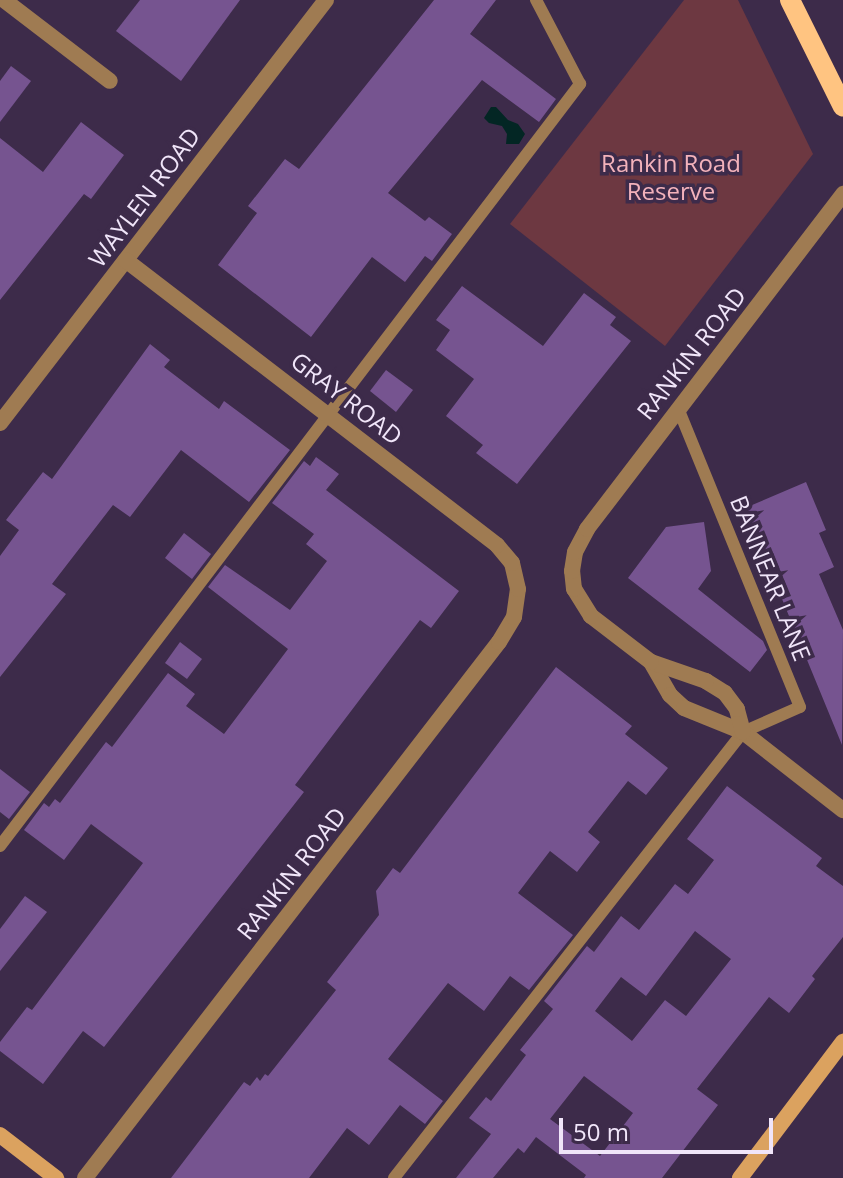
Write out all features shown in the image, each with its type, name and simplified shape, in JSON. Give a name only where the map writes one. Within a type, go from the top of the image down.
[{"type":"main road","points":[[790,0],[843,107]]},
{"type":"main road","points":[[740,1178],[843,1042]]},
{"type":"main road","points":[[0,1135],[56,1178]]},
{"type":"street","points":[[4,0],[110,81]]},
{"type":"street","name":"WAYLEN ROAD","points":[[0,423],[326,0]]},
{"type":"street","name":"RANKIN ROAD","points":[[651,662],[591,616],[574,589],[572,571],[575,552],[587,529],[843,194]]},
{"type":"street","name":"GRAY ROAD","points":[[126,260],[497,545],[512,563],[518,589]]},
{"type":"street","name":"RANKIN ROAD","points":[[85,1178],[499,642],[514,617],[518,589]]},
{"type":"street","points":[[651,662],[706,681],[725,693],[737,709],[743,732]]},
{"type":"street","points":[[651,662],[670,695],[684,708],[743,732],[843,810]]},
{"type":"lane","points":[[0,846],[580,84],[536,0]]},
{"type":"lane","name":"BANNEAR LANE","points":[[678,408],[800,707],[743,732]]},
{"type":"lane","points":[[394,1178],[743,732]]},
{"type":"green space","name":"Rankin Road Reserve","points":[[684,0],[738,0],[813,154],[665,346],[510,224]]},
{"type":"shaded area","points":[[491,107],[496,107],[508,120],[518,124],[525,134],[519,144],[506,144],[507,134],[502,126],[489,123],[484,118]]},
{"type":"building","points":[[140,0],[240,0],[181,81],[116,31]]},
{"type":"building","points":[[434,0],[496,0],[470,34],[556,99],[539,122],[482,80],[388,193],[425,221],[429,217],[452,234],[432,261],[425,256],[405,282],[372,257],[311,337],[218,265],[257,213],[248,206],[285,159],[299,169]]},
{"type":"building","points":[[11,66],[31,81],[0,122],[0,81]]},
{"type":"building","points":[[81,122],[124,155],[91,199],[84,194],[0,300],[0,138],[43,172]]},
{"type":"building","points":[[462,286],[543,346],[584,293],[616,317],[610,325],[631,341],[517,484],[476,453],[483,445],[446,416],[474,379],[436,350],[450,330],[436,320]]},
{"type":"building","points":[[150,344],[170,360],[164,367],[219,409],[224,401],[290,450],[249,502],[181,450],[130,517],[113,505],[52,584],[66,594],[0,677],[0,556],[19,530],[6,520],[43,472],[52,479]]},
{"type":"building","points":[[386,370],[413,390],[396,412],[370,391]]},
{"type":"building","points":[[316,457],[339,474],[326,490],[459,591],[431,628],[420,620],[295,785],[304,792],[104,1047],[83,1031],[43,1084],[0,1051],[0,1042],[27,1007],[32,1010],[143,863],[91,824],[64,860],[24,830],[44,803],[49,807],[55,799],[60,803],[106,742],[112,747],[168,673],[195,694],[186,706],[224,734],[288,649],[208,587],[225,565],[290,610],[327,561],[306,544],[314,534],[272,503],[304,461],[310,466]]},
{"type":"building","points":[[806,482],[826,530],[819,533],[834,567],[819,574],[843,630],[842,745],[782,599],[791,596],[772,551],[764,555],[745,508]]},
{"type":"building","points":[[704,522],[711,571],[698,589],[763,641],[767,650],[750,672],[628,578],[666,527]]},
{"type":"building","points":[[184,533],[211,554],[192,579],[165,558]]},
{"type":"building","points":[[180,642],[202,659],[187,679],[165,663]]},
{"type":"building","points":[[556,667],[632,726],[625,734],[668,768],[646,795],[628,781],[588,832],[600,842],[577,872],[550,851],[518,893],[573,935],[529,990],[510,976],[484,1011],[448,983],[388,1059],[443,1101],[425,1124],[400,1105],[369,1145],[347,1128],[309,1178],[171,1178],[244,1082],[250,1086],[257,1077],[260,1081],[265,1074],[268,1076],[336,990],[327,982],[379,915],[376,891],[393,868],[400,873]]},
{"type":"building","points":[[0,769],[30,792],[9,819],[0,812]]},
{"type":"building","points":[[727,786],[822,858],[816,866],[843,886],[843,937],[812,976],[815,979],[789,1013],[769,997],[697,1089],[718,1105],[662,1178],[584,1178],[586,1175],[536,1137],[524,1153],[518,1148],[493,1178],[456,1178],[491,1134],[469,1118],[486,1097],[491,1101],[526,1055],[520,1050],[553,1009],[544,1001],[587,946],[594,952],[621,916],[639,930],[675,884],[688,894],[714,860],[687,839]],"holes":[[[695,931],[731,959],[686,1016],[665,1000],[632,1041],[595,1011],[621,977],[646,996]],[[584,1076],[633,1113],[600,1156],[550,1119]]]},
{"type":"building","points":[[25,896],[47,912],[0,971],[0,929]]}]
